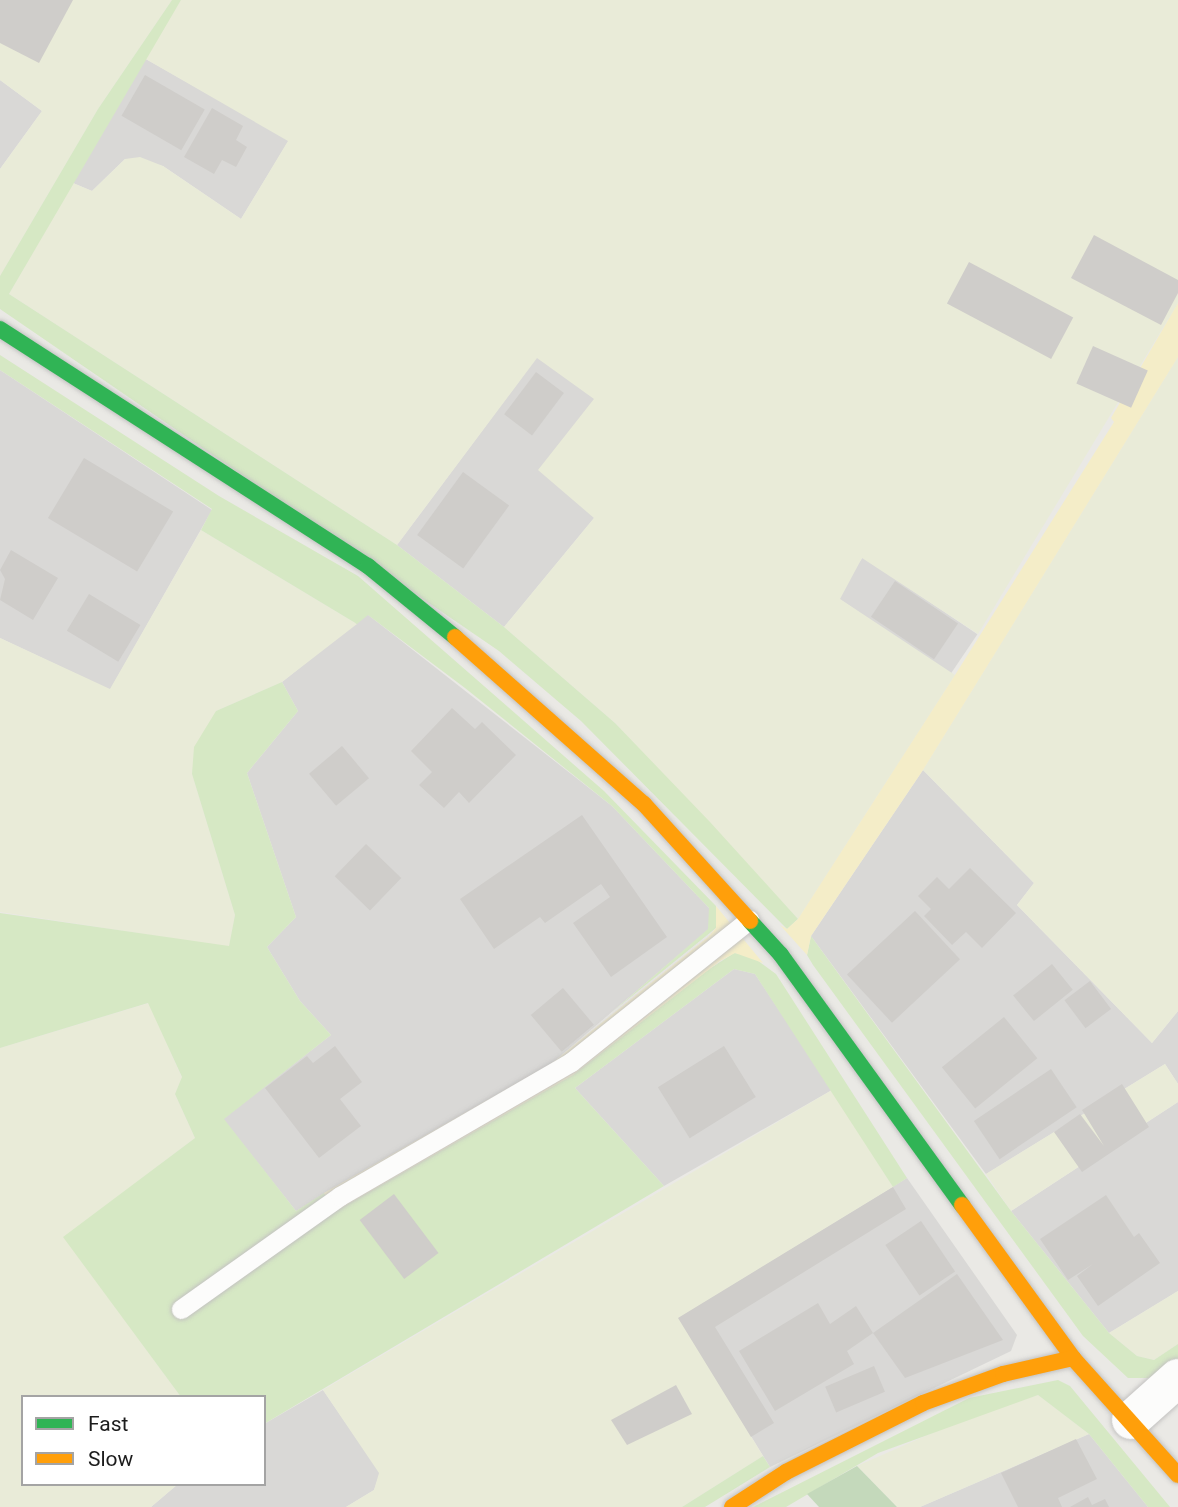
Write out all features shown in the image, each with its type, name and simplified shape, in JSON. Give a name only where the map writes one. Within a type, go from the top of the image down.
[{"type":"street","points":[[0,329],[368,566],[497,672],[644,804],[749,920],[823,1010],[1073,1358],[1178,1475]]},
{"type":"street","points":[[732,1507],[786,1472],[923,1403],[1003,1374],[1073,1358]]},
{"type":"street","points":[[1131,1420],[1178,1378]]},
{"type":"lane","points":[[181,1310],[340,1196],[570,1062],[749,920]]},
{"type":"shaded area","points":[[144,58],[289,140],[241,219],[163,166],[125,159],[92,191],[73,183]]},
{"type":"shaded area","points":[[0,80],[42,111],[0,169]]},
{"type":"shaded area","points":[[537,357],[595,399],[594,518],[504,627],[397,545]]},
{"type":"shaded area","points":[[0,370],[212,510],[110,690],[0,638]]},
{"type":"shaded area","points":[[863,557],[977,634],[951,674],[836,597]]},
{"type":"shaded area","points":[[367,614],[612,806],[709,908],[709,929],[552,1063],[296,1211],[223,1119],[331,1035],[300,1001],[267,947],[296,917],[247,773],[298,711],[282,682]]},
{"type":"shaded area","points":[[923,770],[1034,883],[1017,905],[1152,1043],[1178,1011],[1178,1084],[1165,1064],[986,1174],[811,936]]},
{"type":"shaded area","points":[[734,969],[755,974],[832,1090],[664,1186],[575,1088]]},
{"type":"shaded area","points":[[1178,1102],[1178,1291],[1109,1333],[1011,1211]]},
{"type":"shaded area","points":[[907,1178],[1017,1335],[1011,1351],[770,1467],[678,1318]]},
{"type":"shaded area","points":[[323,1390],[380,1473],[374,1490],[346,1507],[151,1507],[176,1486],[266,1486],[266,1423]]},
{"type":"shaded area","points":[[1089,1434],[1148,1507],[920,1507]]},
{"type":"green space","points":[[0,0],[172,0],[98,109],[0,276],[0,169],[42,111],[0,80]]},
{"type":"green space","points":[[172,0],[181,0],[9,294],[397,545],[504,627],[615,723],[710,822],[798,919],[787,929],[581,721],[499,651],[0,309],[0,276],[98,109]]},
{"type":"green space","points":[[181,0],[1178,0],[1178,303],[978,634],[862,558],[840,599],[955,675],[798,919],[615,723],[504,627],[594,518],[538,470],[594,399],[537,358],[397,545],[9,294],[73,183],[92,191],[125,159],[140,157],[163,166],[241,219],[288,141],[144,58]]},
{"type":"green space","points":[[0,355],[219,496],[358,576],[604,791],[716,906],[716,928],[611,1013],[708,929],[709,908],[612,806],[465,688],[368,615],[357,624],[201,530],[212,509],[0,370]]},
{"type":"green space","points":[[1178,357],[1178,1011],[1152,1043],[1017,905],[1034,883],[923,770]]},
{"type":"green space","points":[[201,530],[357,624],[282,682],[216,711],[192,774],[235,915],[229,947],[0,912],[0,638],[110,689]]},
{"type":"green space","points":[[282,682],[298,711],[247,773],[296,917],[267,947],[300,1001],[331,1035],[224,1119],[296,1211],[324,1193],[336,1211],[734,953],[750,955],[776,974],[907,1178],[893,1187],[755,974],[734,969],[575,1088],[664,1186],[266,1423],[266,1395],[180,1395],[63,1237],[195,1138],[175,1094],[182,1077],[148,1003],[0,1048],[0,913],[229,946],[235,915],[192,774],[194,747],[216,711]]},
{"type":"green space","points":[[811,936],[1011,1211],[1109,1333],[1137,1356],[1154,1360],[1178,1344],[1178,1360],[1149,1378],[1128,1378],[1083,1336],[813,965],[807,955]]},
{"type":"green space","points":[[149,1003],[182,1078],[175,1094],[195,1138],[64,1237],[180,1395],[21,1395],[21,1486],[176,1486],[151,1507],[0,1507],[0,1048]]},
{"type":"green space","points":[[1165,1064],[1178,1084],[1178,1102],[1011,1211],[986,1174]]},
{"type":"green space","points":[[832,1090],[893,1187],[679,1318],[763,1456],[682,1507],[346,1507],[374,1490],[379,1473],[323,1390]]},
{"type":"green space","points":[[1178,1291],[1178,1344],[1154,1360],[1137,1356],[1109,1333]]},
{"type":"green space","points":[[1058,1380],[1070,1386],[1170,1507],[1148,1507],[1089,1434],[1038,1395],[878,1453],[786,1507],[753,1507],[969,1398]]},
{"type":"green space","points":[[1038,1395],[1089,1434],[920,1507],[897,1507],[857,1466],[971,1416]]},
{"type":"green space","points":[[763,1456],[770,1467],[705,1507],[682,1507]]},
{"type":"green space","points":[[857,1466],[897,1507],[819,1507],[807,1494]]},
{"type":"sand","points":[[1178,303],[1178,357],[923,770],[811,936],[807,955],[780,925],[787,929],[798,919],[955,675],[1114,422],[1111,418]]},
{"type":"sand","points":[[716,906],[763,963],[735,953],[720,961],[573,1075],[336,1211],[324,1193],[552,1063],[708,937],[716,928]]},
{"type":"building","points":[[0,0],[73,0],[39,63],[0,43]]},
{"type":"building","points":[[145,75],[205,110],[181,150],[122,116]]},
{"type":"building","points":[[212,108],[243,126],[236,140],[247,147],[236,167],[222,160],[214,174],[184,157]]},
{"type":"building","points":[[1094,235],[1178,280],[1178,293],[1161,325],[1071,278]]},
{"type":"building","points":[[969,262],[1073,317],[1051,359],[947,303]]},
{"type":"building","points":[[1093,346],[1148,370],[1131,408],[1076,383]]},
{"type":"building","points":[[536,372],[564,393],[532,435],[504,414]]},
{"type":"building","points":[[84,458],[173,512],[137,572],[48,518]]},
{"type":"building","points":[[463,472],[509,506],[463,569],[417,535]]},
{"type":"building","points":[[11,550],[58,578],[33,620],[0,600],[5,579],[0,570]]},
{"type":"building","points":[[895,581],[958,623],[934,659],[871,617]]},
{"type":"building","points":[[89,594],[140,625],[118,662],[67,631]]},
{"type":"building","points":[[452,708],[475,729],[482,722],[516,755],[469,803],[459,792],[444,808],[419,785],[432,772],[411,751]]},
{"type":"building","points":[[342,746],[369,778],[336,806],[309,774]]},
{"type":"building","points":[[582,815],[667,937],[611,977],[573,923],[610,897],[601,884],[545,923],[540,917],[494,949],[460,899]]},
{"type":"building","points":[[366,844],[401,878],[370,910],[335,876]]},
{"type":"building","points":[[970,868],[1016,913],[982,948],[966,932],[952,945],[924,916],[931,909],[918,896],[937,877],[949,889]]},
{"type":"building","points":[[915,911],[960,959],[892,1023],[847,974]]},
{"type":"building","points":[[1052,964],[1073,990],[1034,1021],[1013,995]]},
{"type":"building","points":[[1090,981],[1111,1009],[1086,1028],[1064,1000]]},
{"type":"building","points":[[563,988],[594,1025],[562,1052],[531,1015]]},
{"type":"building","points":[[1004,1017],[1037,1058],[975,1109],[942,1067]]},
{"type":"building","points":[[335,1046],[362,1082],[340,1099],[361,1126],[319,1158],[265,1088],[307,1056],[313,1063]]},
{"type":"building","points":[[724,1046],[756,1097],[690,1138],[658,1087]]},
{"type":"building","points":[[1051,1069],[1077,1107],[1000,1159],[974,1121]]},
{"type":"building","points":[[1122,1084],[1149,1127],[1082,1172],[1054,1132],[1080,1114],[1104,1146],[1082,1110]]},
{"type":"building","points":[[893,1187],[906,1209],[715,1327],[774,1423],[751,1437],[678,1318]]},
{"type":"building","points":[[394,1194],[439,1253],[404,1279],[360,1220]]},
{"type":"building","points":[[1106,1195],[1134,1237],[1139,1233],[1160,1263],[1098,1306],[1077,1276],[1093,1264],[1068,1280],[1040,1239]]},
{"type":"building","points":[[921,1221],[955,1272],[919,1296],[885,1245]]},
{"type":"building","points":[[957,1274],[1003,1340],[905,1378],[873,1333]]},
{"type":"building","points":[[818,1303],[830,1324],[856,1306],[873,1333],[847,1351],[854,1364],[775,1411],[739,1351]]},
{"type":"building","points":[[874,1366],[885,1392],[836,1412],[825,1387]]},
{"type":"building","points":[[676,1385],[692,1414],[627,1445],[611,1420]]},
{"type":"building","points":[[1076,1439],[1097,1479],[1058,1498],[1062,1507],[1018,1507],[1001,1473]]},
{"type":"building","points":[[1088,1497],[1092,1505],[1105,1499],[1109,1507],[1070,1507]]},
{"type":"traffic: fast","points":[[0,329],[368,566],[455,637]]},
{"type":"traffic: fast","points":[[750,921],[781,955],[962,1205]]},
{"type":"traffic: slow","points":[[455,637],[644,804],[750,921]]},
{"type":"traffic: slow","points":[[962,1205],[1073,1358],[1178,1475]]},
{"type":"traffic: slow","points":[[732,1507],[786,1472],[923,1403],[1003,1374],[1073,1358]]}]
